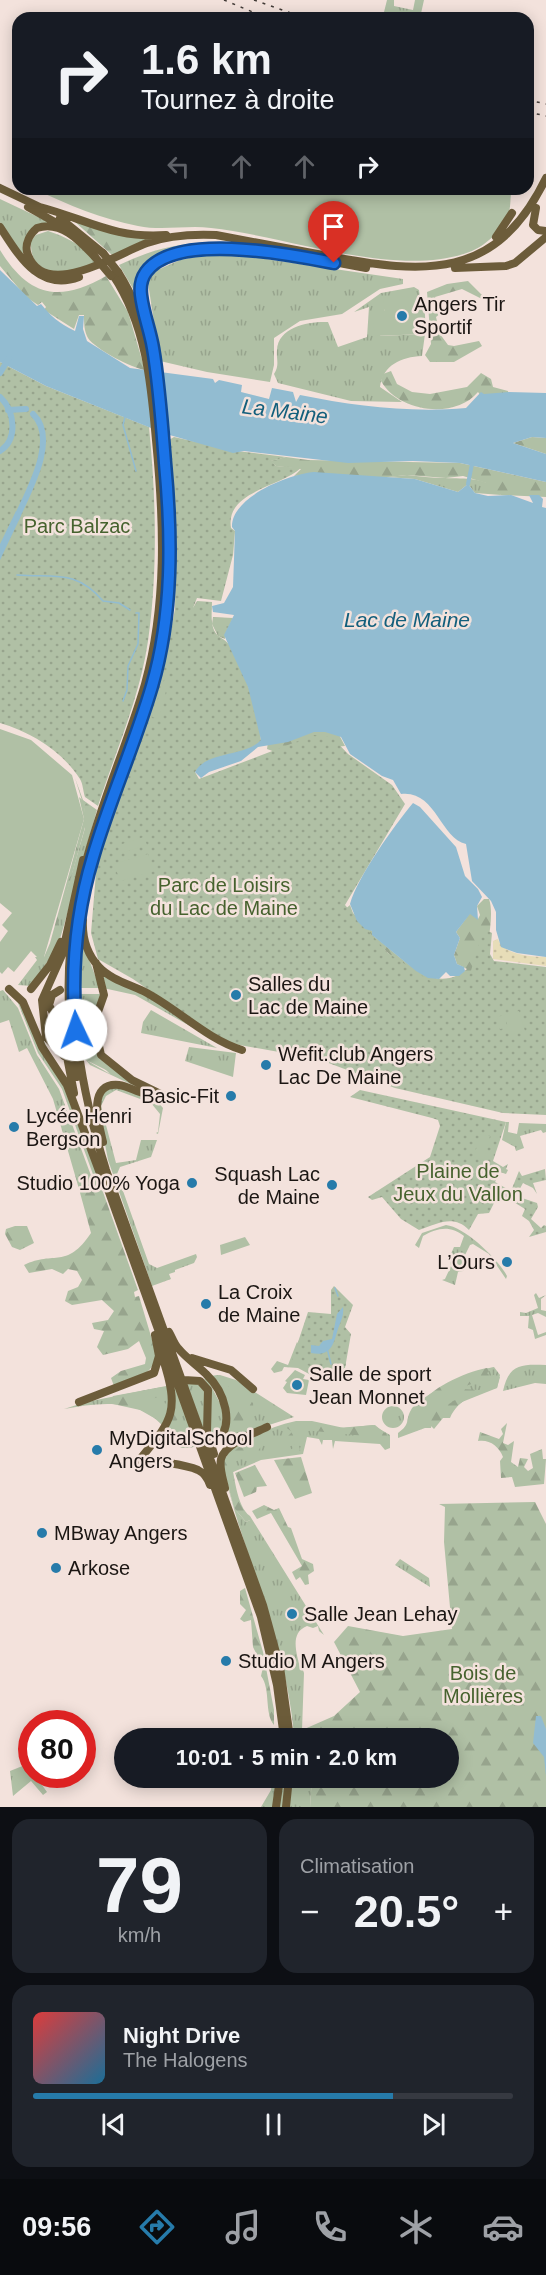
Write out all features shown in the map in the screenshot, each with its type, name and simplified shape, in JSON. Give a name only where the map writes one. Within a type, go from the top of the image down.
[{"type":"highway","points":[[543,184],[533,225],[538,230],[546,231]]},
{"type":"highway","points":[[40,207],[116,232],[216,235],[405,268],[452,263],[485,249],[522,218],[543,184]]},
{"type":"highway","points":[[0,194],[62,226],[98,255]]},
{"type":"highway","points":[[15,195],[69,224],[114,274],[142,318],[149,355],[160,447],[165,590],[163,608],[145,683],[103,815],[86,898],[83,927],[86,946],[96,963],[104,971],[149,994],[224,1044],[242,1050]]},
{"type":"highway","points":[[455,268],[480,258],[502,243],[536,208]]},
{"type":"highway","points":[[485,249],[502,231],[512,213]]},
{"type":"highway","points":[[98,255],[54,226],[37,228],[27,244],[28,254],[37,266],[48,273],[62,275],[80,272],[149,242],[190,234]]},
{"type":"highway","points":[[0,228],[30,268],[41,277],[62,281],[166,243],[193,238],[233,242],[276,253]]},
{"type":"highway","points":[[149,355],[153,347],[141,294],[142,280],[151,267],[163,260],[200,250],[227,248],[276,253],[398,273],[424,273],[455,268],[506,266],[515,263],[545,240]]},
{"type":"highway","points":[[114,274],[134,313],[149,355]]},
{"type":"highway","points":[[31,989],[50,965],[60,945],[79,874],[97,823],[103,815]]},
{"type":"highway","points":[[97,823],[73,925],[69,1012],[78,1088],[127,1246],[266,1637],[277,1685],[283,1728]]},
{"type":"highway","points":[[99,839],[86,884],[78,925],[74,1011],[83,1087],[96,1137],[117,1199],[250,1567]]},
{"type":"highway","points":[[64,1056],[51,1045],[45,1035],[42,1000],[61,959],[79,874]]},
{"type":"highway","points":[[96,963],[104,995],[94,1023],[101,1055],[132,1080],[169,1098]]},
{"type":"highway","points":[[9,989],[27,1008],[42,1047],[69,1090],[100,1175],[105,1181]]},
{"type":"highway","points":[[60,990],[52,995],[50,1005],[63,1031],[82,1126]]},
{"type":"highway","points":[[117,1199],[97,1118],[96,1100],[103,1091],[112,1086],[146,1094]]},
{"type":"highway","points":[[127,1246],[172,1387],[173,1402],[169,1417],[137,1463],[148,1460],[199,1471],[208,1480],[218,1498]]},
{"type":"highway","points":[[152,1296],[181,1352],[208,1375],[221,1396],[226,1425],[223,1436],[214,1444]]},
{"type":"highway","points":[[79,1402],[154,1373],[159,1356],[155,1335]]},
{"type":"highway","points":[[181,1352],[196,1360],[231,1370],[253,1389]]},
{"type":"highway","points":[[187,1380],[200,1381],[208,1390],[208,1436],[273,1636],[285,1691],[289,1728]]},
{"type":"highway","points":[[225,1488],[220,1463],[223,1454],[267,1426]]},
{"type":"highway","points":[[278,1807],[281,1788]]},
{"type":"highway","points":[[286,1807],[289,1788]]},
{"type":"green space","points":[[387,0],[394,0],[394,6],[413,10],[415,0],[424,0],[421,12],[384,12]]},
{"type":"green space","points":[[48,195],[511,195],[507,218],[495,235],[484,244],[472,251],[443,259],[412,261],[378,259],[211,228],[138,226],[111,220]]},
{"type":"green space","points":[[0,199],[55,225],[29,233],[24,243],[24,258],[0,222]]},
{"type":"green space","points":[[74,221],[152,239],[112,255]]},
{"type":"green space","points":[[48,231],[76,243],[97,264],[65,272],[44,269],[37,264],[32,254],[31,241],[36,235]]},
{"type":"green space","points":[[202,243],[229,245],[181,252],[156,261],[141,274],[138,282],[138,297],[119,265],[159,249]]},
{"type":"green space","points":[[0,250],[22,278],[46,291],[74,290],[106,276],[128,312],[145,370],[114,357],[92,342],[86,333],[84,315],[79,315],[74,329],[44,310],[46,307],[42,302],[38,305],[26,297],[0,266]]},
{"type":"green space","points":[[219,252],[403,279],[403,284],[380,289],[342,314],[300,321],[274,338],[274,365],[270,382],[207,372],[160,361],[148,283],[153,272],[180,260]]},
{"type":"green space","points":[[468,281],[483,296],[482,299],[462,289],[435,297],[441,313],[436,317],[440,334],[448,345],[479,341],[482,346],[454,362],[430,362],[425,355],[431,344],[427,292],[447,284]]},
{"type":"green space","points":[[414,287],[419,290],[421,306],[385,309],[380,336],[425,334],[422,356],[400,360],[389,368],[382,379],[380,387],[402,402],[351,401],[278,383],[274,374],[277,365],[277,350],[283,335],[289,330],[305,324],[328,322],[338,347],[367,337],[369,307],[354,312],[381,293]]},
{"type":"green space","name":"Angers Tir Sportif","points":[[407,296],[417,302],[424,297],[426,334],[375,336],[373,322],[385,310],[383,298]]},
{"type":"green space","name":"Parc Balzac","points":[[0,362],[46,386],[149,427],[155,534],[148,641],[133,704],[98,806],[85,797],[80,779],[55,751],[34,737],[0,723]]},
{"type":"green space","points":[[391,371],[397,384],[412,392],[430,394],[467,387],[481,373],[491,379],[493,387],[508,391],[509,398],[481,396],[478,392],[468,401],[456,406],[427,409],[400,400],[389,392],[381,381],[383,374]]},
{"type":"green space","name":"Parc de Loisirs du Lac de Maine","points":[[174,437],[237,451],[286,457],[271,461],[276,466],[301,468],[292,475],[256,491],[237,506],[231,516],[231,528],[235,531],[233,555],[221,601],[197,598],[193,608],[197,601],[212,602],[214,630],[230,646],[242,671],[255,706],[261,741],[248,749],[203,766],[195,772],[199,779],[314,735],[332,737],[348,754],[392,785],[405,804],[345,905],[388,953],[432,982],[470,974],[482,934],[488,931],[492,933],[490,954],[494,961],[546,967],[546,1115],[503,1113],[395,1088],[318,1059],[234,1044],[206,1030],[133,979],[98,959],[91,933],[97,861],[148,718],[167,650],[175,609],[176,534],[169,440]]},
{"type":"green space","points":[[532,437],[546,438],[546,454],[513,443]]},
{"type":"green space","points":[[286,457],[308,460],[460,463],[546,482],[546,497],[501,495],[486,483],[463,476],[446,478],[407,475],[379,478],[328,474],[294,476],[301,469],[276,466],[270,461]]},
{"type":"green space","points":[[407,475],[476,480],[490,484],[501,495],[475,493],[468,484],[458,492],[415,479],[387,477]]},
{"type":"green space","points":[[213,617],[233,618],[225,639],[218,636],[212,624]]},
{"type":"green space","points":[[165,678],[169,679],[159,719],[152,717]]},
{"type":"green space","points":[[0,729],[31,740],[72,775],[84,819],[44,957],[38,958],[31,951],[14,972],[8,967],[2,974],[0,972],[0,942],[8,931],[2,925],[12,913],[0,903]]},
{"type":"green space","points":[[311,730],[337,731],[345,746],[275,752],[267,749],[268,742]]},
{"type":"green space","points":[[75,778],[83,800],[97,810],[58,946],[31,986],[18,985],[37,960],[46,960],[48,956],[85,828],[84,807]]},
{"type":"green space","points":[[79,797],[95,811],[84,808],[87,820],[52,946],[47,960],[37,960],[35,957],[44,957],[50,943],[84,819]]},
{"type":"green space","points":[[144,837],[147,845],[121,853],[119,845]]},
{"type":"green space","points":[[148,854],[154,871],[121,881],[113,864]]},
{"type":"green space","points":[[484,899],[489,899],[491,915],[483,971],[433,987],[416,979],[343,911],[350,905],[353,913],[372,931],[372,935],[417,970],[441,979],[454,977],[467,969],[457,964],[454,955],[460,938],[456,932],[470,913],[478,919],[480,915],[477,906]]},
{"type":"green space","points":[[81,939],[100,988],[77,988]]},
{"type":"green space","points":[[98,970],[141,991],[204,1034],[135,995],[103,988]]},
{"type":"green space","points":[[5,987],[21,1004],[35,1025],[61,1076],[99,1178],[95,1180],[62,1089],[38,1053],[18,1003]]},
{"type":"green space","points":[[3,990],[18,1008],[37,1055],[59,1089],[93,1181],[79,1189],[53,1099],[27,1048],[19,1052],[9,1020],[0,1023],[0,991]]},
{"type":"green space","points":[[77,994],[101,994],[94,1016],[98,1051],[160,1098],[90,1065],[86,1060],[82,1060]],"holes":[[[94,1043],[94,1058],[110,1074],[86,1060]]]},
{"type":"green space","points":[[151,1010],[217,1048],[141,1033],[143,1022]]},
{"type":"green space","points":[[519,1011],[525,1031],[510,1035],[506,1020],[507,1028],[500,1029],[497,1017]]},
{"type":"green space","points":[[91,1030],[94,1057],[100,1059],[112,1073],[86,1060],[88,1031]]},
{"type":"green space","points":[[189,1047],[236,1053],[233,1077],[185,1061]]},
{"type":"green space","points":[[110,1088],[139,1093],[153,1099],[163,1108],[158,1134],[156,1133],[160,1114],[151,1103],[116,1090],[106,1096],[101,1106],[116,1163],[136,1160],[141,1140],[157,1140],[151,1157],[120,1167],[117,1174],[149,1264],[157,1268],[196,1254],[197,1257],[194,1263],[169,1274],[171,1279],[152,1286],[108,1160],[98,1107],[104,1092]]},
{"type":"green space","name":"Plaine de Jeux du Vallon","points":[[360,1090],[506,1122],[493,1161],[503,1167],[508,1164],[506,1169],[508,1170],[506,1174],[500,1172],[495,1182],[511,1191],[519,1171],[522,1176],[545,1169],[546,1180],[533,1183],[537,1194],[533,1188],[523,1183],[516,1196],[537,1203],[538,1207],[531,1219],[541,1228],[546,1226],[546,1232],[529,1237],[534,1230],[529,1221],[522,1216],[525,1209],[507,1198],[494,1203],[489,1213],[478,1214],[469,1230],[451,1221],[419,1230],[401,1219],[382,1197],[372,1200],[368,1197],[430,1157],[440,1126],[438,1120],[432,1118],[350,1097]]},
{"type":"green space","points":[[506,1122],[509,1122],[508,1132],[517,1134],[519,1123],[546,1124],[546,1132],[543,1133],[541,1130],[520,1136],[524,1148],[516,1151],[515,1147],[502,1140]]},
{"type":"green space","points":[[480,1134],[490,1136],[484,1160],[474,1157]]},
{"type":"green space","points":[[98,1178],[138,1290],[134,1292],[135,1297],[139,1296],[156,1353],[152,1367],[142,1376],[114,1386],[111,1378],[121,1371],[145,1364],[146,1358],[139,1341],[128,1349],[103,1355],[97,1347],[104,1331],[94,1329],[92,1323],[108,1320],[114,1311],[102,1300],[72,1305],[65,1301],[68,1291],[78,1287],[82,1280],[77,1271],[68,1269],[63,1274],[52,1269],[29,1273],[24,1265],[67,1255],[82,1244],[91,1233],[79,1189]]},
{"type":"green space","points":[[446,1225],[462,1231],[489,1253],[503,1269],[507,1276],[506,1279],[489,1254],[473,1244],[470,1245],[464,1257],[467,1263],[463,1271],[458,1272],[455,1285],[442,1280],[445,1279],[451,1266],[449,1258],[454,1247],[460,1247],[464,1236],[454,1230],[438,1230],[423,1236],[419,1248],[415,1245],[422,1233]]},
{"type":"green space","points":[[27,1226],[34,1243],[20,1250],[12,1247],[5,1234],[6,1229]]},
{"type":"green space","points":[[245,1237],[250,1245],[221,1255],[220,1245]]},
{"type":"green space","points":[[334,1286],[353,1305],[345,1327],[351,1334],[345,1368],[339,1372],[322,1370],[292,1360],[308,1312],[331,1314],[331,1290]]},
{"type":"green space","points":[[536,1293],[539,1298],[546,1295],[541,1299],[541,1310],[546,1311],[546,1317],[538,1313],[532,1315],[538,1335],[546,1332],[546,1335],[535,1339],[533,1330],[528,1328],[529,1316],[520,1316],[520,1312],[526,1313],[538,1308],[534,1295]]},
{"type":"green space","points":[[297,1342],[300,1346],[346,1351],[346,1365],[342,1369],[323,1370],[322,1381],[298,1368],[284,1367],[282,1371],[274,1373],[271,1369],[277,1361],[288,1365]]},
{"type":"green space","points":[[161,1348],[197,1446],[191,1448],[178,1445],[165,1429],[175,1393]]},
{"type":"green space","points":[[546,1365],[546,1384],[535,1383],[503,1391],[509,1375],[517,1368]]},
{"type":"green space","points":[[494,1367],[500,1375],[497,1388],[462,1402],[432,1422],[431,1428],[398,1438],[398,1433],[406,1424],[409,1413],[425,1397],[463,1378]]},
{"type":"green space","points":[[487,1368],[491,1370],[487,1373],[489,1375],[487,1380],[480,1379],[470,1385],[447,1392],[439,1400],[446,1406],[458,1398],[457,1391],[461,1389],[480,1390],[490,1385],[493,1375],[500,1377],[497,1388],[476,1394],[463,1401],[450,1418],[443,1418],[434,1429],[426,1421],[426,1415],[415,1417],[415,1409],[429,1394],[457,1378]]},
{"type":"green space","name":"Salle de sport Jean Monnet","points":[[295,1370],[305,1375],[303,1379],[309,1380],[306,1395],[287,1393],[283,1388],[287,1382],[285,1381]]},
{"type":"green space","points":[[220,1375],[236,1380],[294,1417],[225,1439],[228,1426],[211,1377]]},
{"type":"green space","points":[[211,1376],[224,1377],[231,1391],[239,1391],[253,1403],[254,1417],[250,1420],[245,1417],[243,1421],[247,1423],[248,1430],[228,1434],[229,1417]]},
{"type":"green space","points":[[207,1378],[224,1411],[221,1436],[211,1441],[208,1385],[204,1379]]},
{"type":"green space","points":[[186,1382],[205,1386],[208,1442]]},
{"type":"green space","points":[[171,1385],[172,1391],[162,1425],[152,1416],[140,1410],[116,1404],[64,1409],[86,1402]]},
{"type":"green space","points":[[162,1387],[168,1390],[167,1394],[143,1402],[159,1414],[167,1401],[170,1407],[163,1423],[140,1410],[113,1404],[111,1401],[113,1396]]},
{"type":"green space","points":[[178,1399],[184,1415],[176,1421],[176,1425],[181,1429],[188,1428],[193,1440],[189,1447],[181,1448],[168,1429]]},
{"type":"green space","points":[[393,1406],[401,1409],[404,1417],[401,1425],[393,1428],[385,1425],[382,1417],[385,1409]]},
{"type":"green space","points":[[296,1421],[312,1421],[344,1428],[373,1425],[390,1435],[390,1448],[385,1450],[380,1444],[335,1441],[333,1449],[332,1440],[323,1440],[322,1445],[319,1439],[307,1437],[303,1454],[261,1460],[231,1473],[231,1463],[225,1454],[259,1434]]},
{"type":"green space","points":[[314,1422],[337,1428],[375,1425],[387,1435],[389,1444],[382,1444],[374,1437],[304,1430],[299,1446],[301,1453],[288,1454],[287,1450],[292,1449],[295,1443],[286,1443],[286,1438],[292,1432],[283,1425]]},
{"type":"green space","points":[[507,1423],[503,1443],[508,1445],[514,1441],[511,1462],[518,1467],[520,1458],[528,1459],[524,1467],[528,1471],[533,1468],[530,1454],[542,1449],[543,1459],[546,1459],[544,1484],[515,1487],[512,1477],[501,1478],[500,1461],[503,1457],[501,1453],[490,1442],[478,1441],[480,1432],[499,1439],[503,1434],[501,1429]]},
{"type":"green space","points":[[265,1438],[264,1444],[254,1454],[231,1454],[244,1443]]},
{"type":"green space","points":[[225,1456],[230,1458],[239,1498],[250,1516],[250,1520],[246,1522],[234,1508],[222,1462]]},
{"type":"green space","points":[[301,1457],[312,1493],[295,1499],[274,1460]]},
{"type":"green space","points":[[255,1465],[267,1486],[257,1487],[256,1492],[244,1497],[235,1473]]},
{"type":"green space","name":"Bois de Mollières","points":[[535,1502],[546,1524],[546,1807],[310,1807],[311,1788],[459,1788],[459,1728],[309,1727],[334,1716],[360,1692],[334,1642],[348,1626],[403,1636],[452,1629],[444,1542],[445,1507],[439,1504]]},
{"type":"green space","points":[[264,1505],[274,1510],[279,1508],[288,1527],[291,1528],[302,1559],[313,1564],[314,1571],[308,1575],[309,1584],[305,1585],[300,1577],[296,1580],[292,1572],[302,1566],[271,1513],[257,1519],[252,1511]]},
{"type":"green space","points":[[235,1509],[246,1522],[250,1520],[250,1516],[324,1635],[319,1631],[318,1626],[313,1628],[307,1626],[301,1629],[296,1639],[297,1657],[304,1673],[302,1728],[293,1728],[282,1665]]},
{"type":"green space","points":[[400,1559],[429,1578],[430,1587],[395,1565]]},
{"type":"green space","points":[[245,1588],[263,1652],[274,1710],[274,1725],[269,1714],[266,1687],[261,1676],[263,1667],[253,1647],[251,1620],[244,1622],[240,1619],[246,1610],[240,1604],[240,1591]]},
{"type":"green space","points":[[18,1768],[18,1788],[23,1788],[13,1796],[10,1771]]},
{"type":"green space","points":[[37,1788],[44,1788],[47,1792],[43,1795]]},
{"type":"green space","points":[[271,1788],[311,1788],[310,1807],[261,1807]]},
{"type":"sand","points":[[498,939],[511,952],[526,956],[546,957],[546,966],[493,959],[493,941]]},
{"type":"water","name":"La Maine","points":[[0,270],[37,306],[41,304],[55,319],[69,328],[75,331],[79,316],[84,316],[83,329],[87,341],[130,368],[213,379],[215,383],[219,380],[242,385],[241,392],[269,399],[272,388],[293,392],[296,402],[300,395],[403,409],[466,408],[481,392],[484,394],[546,393],[546,438],[532,437],[513,443],[546,454],[546,482],[460,463],[413,461],[348,463],[244,451],[233,453],[166,434],[46,386],[0,362]]},
{"type":"water","name":"Lac de Maine","points":[[314,472],[415,479],[458,492],[468,484],[475,493],[488,496],[511,495],[533,503],[529,495],[539,495],[543,499],[542,507],[546,508],[546,957],[517,953],[501,947],[496,930],[496,912],[491,901],[472,881],[466,844],[457,840],[450,833],[422,799],[413,795],[401,794],[393,780],[382,776],[350,754],[341,737],[325,732],[314,732],[288,742],[258,747],[241,761],[209,772],[201,778],[195,772],[200,765],[208,761],[246,749],[261,740],[248,687],[224,635],[234,615],[213,612],[212,606],[224,603],[233,587],[235,531],[232,527],[234,516],[241,506],[263,489],[290,477]]},
{"type":"water","points":[[16,511],[21,515],[0,560],[0,544]]},
{"type":"water","points":[[413,803],[420,807],[456,847],[465,876],[478,889],[482,897],[477,906],[478,920],[470,914],[456,932],[460,938],[454,955],[457,964],[464,967],[465,971],[459,976],[450,976],[446,972],[439,979],[428,978],[416,971],[372,935],[372,931],[365,929],[357,921],[350,904],[368,866]]},
{"type":"water","points":[[343,1307],[332,1346],[324,1353],[311,1353],[311,1345],[319,1346],[323,1341],[332,1339],[337,1314]]},
{"type":"water","points":[[536,1716],[541,1716],[546,1729],[546,1776],[544,1757],[533,1743]]},
{"type":"waterway","points":[[0,373],[9,358]]},
{"type":"waterway","points":[[0,397],[9,409],[12,424],[10,439],[0,451]]},
{"type":"waterway","points":[[8,410],[26,409]]},
{"type":"waterway","points":[[16,519],[34,481],[42,451],[43,437],[40,425],[33,414]]},
{"type":"waterway","points":[[125,417],[123,425],[136,471]]},
{"type":"waterway","points":[[468,484],[472,464]]},
{"type":"waterway","points":[[17,575],[54,576],[74,580],[84,584],[103,601],[119,603],[130,610]]},
{"type":"waterway","points":[[123,701],[127,690],[128,666],[138,644],[139,613],[136,613]]},
{"type":"waterway","points":[[335,1288],[338,1296]]},
{"type":"waterway","points":[[327,1348],[331,1364]]},
{"type":"railway","points":[[224,0],[253,12]]},
{"type":"railway","points":[[254,0],[288,12]]},
{"type":"railway","points":[[534,101],[546,104]]},
{"type":"railway","points":[[534,113],[546,116]]},
{"type":"place","name":"Angers Tir Sportif","points":[[402,316]]},
{"type":"place","name":"Salles du Lac de Maine","points":[[236,995]]},
{"type":"place","name":"Wefit.club Angers Lac De Maine","points":[[266,1065]]},
{"type":"place","name":"Basic-Fit","points":[[231,1096]]},
{"type":"place","name":"Lycée Henri Bergson","points":[[14,1127]]},
{"type":"place","name":"Studio 100% Yoga","points":[[192,1183]]},
{"type":"place","name":"Squash Lac de Maine","points":[[332,1185]]},
{"type":"place","name":"L’Ours","points":[[507,1262]]},
{"type":"place","name":"La Croix de Maine","points":[[206,1304]]},
{"type":"place","name":"Salle de sport Jean Monnet","points":[[297,1385]]},
{"type":"place","name":"MyDigitalSchool Angers","points":[[97,1450]]},
{"type":"place","name":"MBway Angers","points":[[42,1533]]},
{"type":"place","name":"Arkose","points":[[56,1568]]},
{"type":"place","name":"Salle Jean Lehay","points":[[292,1614]]},
{"type":"place","name":"Studio M Angers","points":[[226,1661]]},
{"type":"route","points":[[76,1030],[74,972],[78,925],[86,884],[109,807],[152,684],[166,614],[170,565],[169,517],[157,381],[142,300],[142,280],[147,270],[163,260],[180,254],[219,248],[276,253],[334,263]]}]
